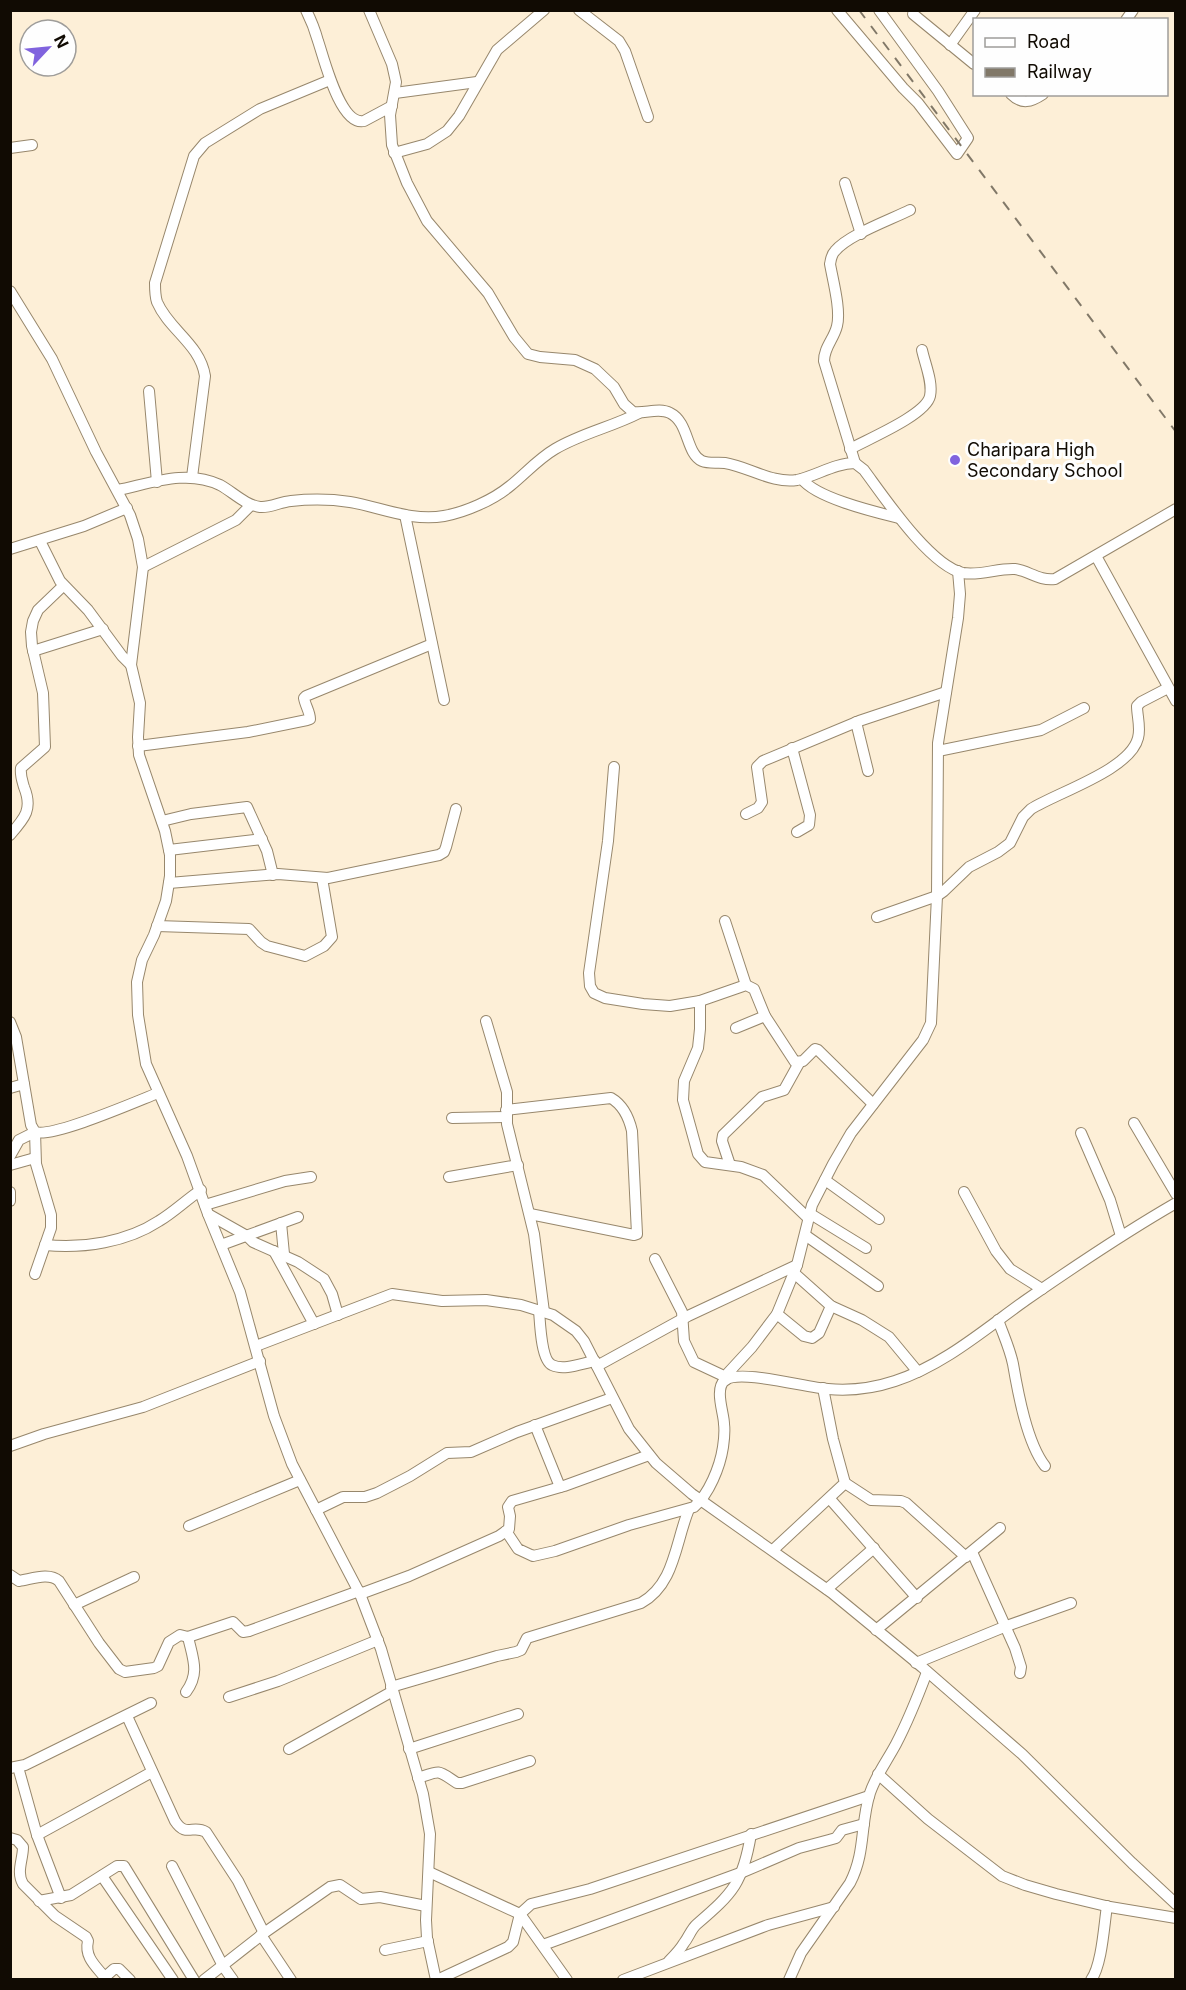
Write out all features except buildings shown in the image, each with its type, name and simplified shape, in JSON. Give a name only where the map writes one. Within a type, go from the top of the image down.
[{"type":"street","points":[[306,10],[330,80],[341,102],[355,119],[359,122],[392,106]]},
{"type":"street","points":[[369,10],[392,64],[396,82],[390,127],[394,153],[420,210],[488,293],[514,337],[528,354],[575,360],[596,369],[614,387],[628,409],[639,413]]},
{"type":"street","points":[[394,153],[427,144],[447,131],[459,116],[497,50],[544,10]]},
{"type":"street","points":[[579,10],[618,42],[625,51],[648,117]]},
{"type":"street","points":[[837,10],[918,103],[957,154],[968,138],[938,90],[879,10]]},
{"type":"street","points":[[950,45],[975,10]]},
{"type":"street","points":[[913,14],[973,62]]},
{"type":"street","points":[[192,477],[205,376],[203,364],[196,352],[162,311],[156,299],[154,283],[194,156],[205,143],[260,109],[330,80]]},
{"type":"street","points":[[395,93],[477,82]]},
{"type":"street","points":[[1014,96],[1027,102],[1039,96]]},
{"type":"street","points":[[10,148],[32,145]]},
{"type":"street","points":[[845,183],[861,234]]},
{"type":"street","points":[[910,210],[861,234],[834,252],[830,264],[838,317],[837,328],[824,355],[825,371],[855,463],[864,470],[899,518],[928,548],[958,571],[971,573],[1016,569],[1041,579],[1055,579],[1176,509]]},
{"type":"street","points":[[10,291],[52,359],[96,452],[118,490],[138,539],[143,567],[131,665],[140,703],[138,746],[169,850],[169,883],[166,901],[142,960],[137,982],[138,1015],[146,1064],[158,1094],[171,1116],[240,1292],[274,1416],[300,1480],[359,1592],[378,1640],[418,1778],[430,1834],[426,1906],[428,1941],[436,1980],[508,1947],[513,1942],[520,1914],[531,1904],[590,1889],[869,1796]]},
{"type":"street","points":[[850,449],[915,414],[925,406],[930,394],[922,350]]},
{"type":"street","points":[[149,391],[157,482]]},
{"type":"street","points":[[118,490],[192,477],[205,479],[251,505],[262,507],[288,501],[332,500],[425,518],[459,513],[499,494],[542,456],[587,433],[626,420],[639,413],[662,411],[671,413],[683,427],[693,453],[702,461],[726,463],[783,480],[802,479],[855,463]]},
{"type":"street","points":[[802,479],[814,489],[847,503],[899,518]]},
{"type":"street","points":[[143,567],[236,520],[251,505]]},
{"type":"street","points":[[10,549],[84,526],[126,508]]},
{"type":"street","points":[[405,515],[444,700]]},
{"type":"street","points":[[40,541],[63,586],[88,610],[131,665]]},
{"type":"street","points":[[1096,556],[1176,701]]},
{"type":"street","points":[[506,1531],[518,1549],[533,1556],[555,1551],[629,1525],[689,1509],[701,1500],[718,1468],[723,1446],[721,1385],[728,1373],[752,1347],[777,1314],[796,1269],[812,1204],[851,1133],[922,1040],[931,1023],[937,896],[938,751],[958,618],[960,594],[958,571]]},
{"type":"street","points":[[10,835],[27,813],[29,800],[21,778],[21,768],[45,747],[46,743],[43,726],[43,693],[33,651],[31,632],[33,621],[38,610],[63,586]]},
{"type":"street","points":[[33,651],[103,630]]},
{"type":"street","points":[[138,746],[248,732],[310,719],[304,703],[306,696],[432,644]]},
{"type":"street","points":[[877,917],[937,896],[949,888],[969,867],[1010,843],[1023,817],[1031,809],[1109,769],[1127,756],[1138,738],[1137,706],[1168,688]]},
{"type":"street","points":[[746,814],[762,802],[757,767],[763,761],[856,722],[946,692]]},
{"type":"street","points":[[938,751],[1041,730],[1084,708]]},
{"type":"street","points":[[856,722],[867,771]]},
{"type":"street","points":[[792,748],[810,815],[809,825],[797,832]]},
{"type":"street","points":[[614,767],[608,841],[589,973],[590,986],[594,993],[605,998],[670,1006],[699,1001],[746,985],[754,989],[765,1016],[791,1057],[800,1063]]},
{"type":"street","points":[[162,821],[191,814],[247,807],[262,839],[273,875]]},
{"type":"street","points":[[169,883],[273,875],[322,878],[439,855],[446,847],[456,809]]},
{"type":"street","points":[[169,850],[262,839]]},
{"type":"street","points":[[157,926],[249,929],[267,946],[305,956],[324,946],[333,937],[322,878]]},
{"type":"street","points":[[726,921],[746,985]]},
{"type":"street","points":[[699,1001],[698,1048],[684,1081],[683,1100],[698,1154],[705,1162],[730,1165],[763,1175],[809,1216],[866,1248]]},
{"type":"street","points":[[736,1028],[765,1016]]},
{"type":"street","points":[[486,1021],[506,1086],[506,1113],[534,1234],[544,1353],[549,1363],[553,1366],[565,1367],[596,1364],[682,1319],[796,1269]]},
{"type":"street","points":[[10,1022],[15,1037],[31,1125],[35,1132],[35,1158],[51,1215],[51,1228],[35,1274]]},
{"type":"street","points":[[730,1165],[722,1141],[723,1135],[762,1097],[784,1090],[800,1063],[815,1049],[873,1104]]},
{"type":"street","points":[[10,1088],[24,1084]]},
{"type":"street","points":[[10,1156],[19,1140],[35,1132],[40,1134],[58,1130],[158,1094]]},
{"type":"street","points":[[452,1118],[611,1098],[616,1100],[627,1116],[632,1131],[637,1233],[634,1235],[530,1214]]},
{"type":"street","points":[[1134,1123],[1176,1194]]},
{"type":"street","points":[[1081,1133],[1110,1200],[1121,1236]]},
{"type":"street","points":[[10,1165],[35,1158]]},
{"type":"street","points":[[449,1177],[518,1165]]},
{"type":"street","points":[[207,1209],[285,1181],[311,1177]]},
{"type":"street","points":[[825,1180],[879,1219]]},
{"type":"street","points":[[45,1245],[72,1247],[132,1235],[161,1220],[201,1190]]},
{"type":"street","points":[[10,1192],[10,1201]]},
{"type":"street","points":[[964,1192],[996,1251],[1010,1269],[1042,1289]]},
{"type":"street","points":[[655,1259],[682,1312],[684,1341],[694,1362],[726,1378],[752,1377],[823,1389],[855,1389],[895,1381],[936,1362],[1121,1236],[1176,1203]]},
{"type":"street","points":[[207,1209],[253,1242],[279,1252],[324,1279],[332,1294],[338,1315]]},
{"type":"street","points":[[221,1245],[298,1217]]},
{"type":"street","points":[[281,1223],[279,1252],[314,1324]]},
{"type":"street","points":[[805,1235],[878,1286]]},
{"type":"street","points":[[796,1269],[831,1306],[862,1320],[889,1337],[918,1372]]},
{"type":"street","points":[[256,1346],[392,1294],[442,1301],[486,1300],[521,1305],[553,1315],[576,1332],[596,1364],[629,1429],[649,1455],[701,1500],[827,1589],[927,1672],[1022,1754],[1176,1904]]},
{"type":"street","points":[[777,1314],[804,1336],[812,1338],[819,1333],[831,1306]]},
{"type":"street","points":[[998,1320],[1013,1363],[1014,1379],[1036,1455],[1045,1466]]},
{"type":"street","points":[[10,1446],[44,1434],[142,1407],[260,1361]]},
{"type":"street","points":[[823,1389],[845,1483],[871,1500],[906,1503],[969,1554],[1015,1648],[1021,1667],[1020,1673]]},
{"type":"street","points":[[316,1510],[343,1497],[365,1497],[377,1493],[411,1476],[447,1453],[471,1452],[535,1425],[612,1398]]},
{"type":"street","points":[[535,1425],[560,1487]]},
{"type":"street","points":[[10,1575],[19,1581],[46,1576],[55,1577],[119,1669],[125,1672],[154,1668],[158,1666],[170,1642],[180,1635],[188,1637],[233,1622],[243,1632],[249,1631],[446,1560],[506,1531],[510,1526],[509,1503],[649,1455]]},
{"type":"street","points":[[189,1526],[300,1480]]},
{"type":"street","points":[[773,1550],[845,1483]]},
{"type":"street","points":[[830,1499],[917,1598]]},
{"type":"street","points":[[289,1749],[392,1689],[516,1652],[521,1650],[527,1638],[641,1603],[653,1597],[665,1581],[689,1509]]},
{"type":"street","points":[[876,1630],[1000,1528]]},
{"type":"street","points":[[827,1589],[874,1548]]},
{"type":"street","points":[[74,1605],[134,1577]]},
{"type":"street","points":[[916,1663],[1004,1626],[1071,1603]]},
{"type":"street","points":[[186,1692],[192,1685],[196,1672],[188,1637]]},
{"type":"street","points":[[229,1697],[278,1681],[378,1640]]},
{"type":"street","points":[[789,1980],[801,1953],[850,1883],[858,1867],[869,1796],[878,1774],[897,1744],[927,1672]]},
{"type":"street","points":[[61,1898],[14,1768],[57,1750],[151,1703]]},
{"type":"street","points":[[409,1749],[518,1714]]},
{"type":"street","points":[[127,1716],[167,1807],[180,1828],[201,1829],[206,1832],[238,1881],[263,1934],[291,1980]]},
{"type":"street","points":[[418,1778],[442,1772],[457,1783],[462,1783],[530,1761]]},
{"type":"street","points":[[37,1835],[152,1772]]},
{"type":"street","points":[[878,1774],[928,1819],[1002,1876],[1025,1885],[1107,1906],[1176,1918]]},
{"type":"street","points":[[543,1945],[743,1872],[799,1848],[829,1840],[850,1826],[864,1824]]},
{"type":"street","points":[[669,1962],[698,1923],[724,1900],[743,1872],[751,1834]]},
{"type":"street","points":[[10,1838],[17,1840],[23,1847],[20,1878],[39,1901],[55,1916],[86,1937],[88,1955],[106,1978],[114,1970],[119,1969],[130,1980]]},
{"type":"street","points":[[39,1901],[71,1895],[117,1866],[124,1866],[194,1980]]},
{"type":"street","points":[[172,1866],[223,1966],[233,1980]]},
{"type":"street","points":[[429,1872],[520,1914],[567,1980]]},
{"type":"street","points":[[102,1875],[173,1980]]},
{"type":"street","points":[[204,1980],[322,1891],[336,1885],[345,1887],[361,1899],[380,1897],[426,1906]]},
{"type":"street","points":[[623,1980],[768,1925],[834,1906]]},
{"type":"street","points":[[1091,1980],[1098,1961],[1107,1906]]},
{"type":"street","points":[[384,1950],[428,1941]]},
{"type":"railway","points":[[859,10],[1176,432]]},
{"type":"place","name":"Charipara High Secondary School","points":[[955,460]]}]
